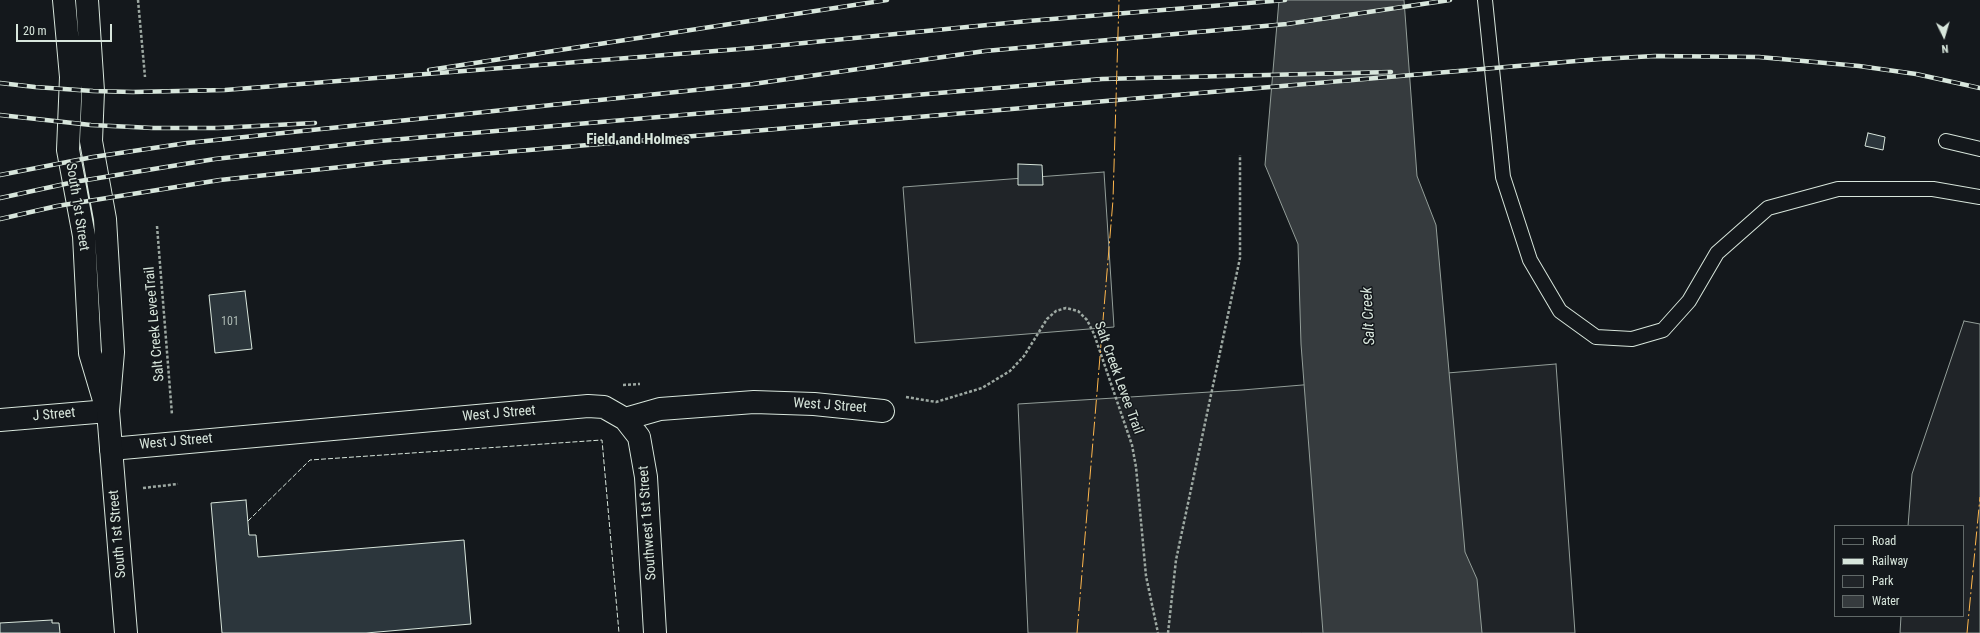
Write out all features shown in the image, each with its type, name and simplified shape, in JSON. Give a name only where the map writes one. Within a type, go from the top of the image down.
[{"type":"street","name":"South 1st Street","points":[[64,0],[71,77],[68,150],[84,236],[90,353],[108,411]]},
{"type":"street","name":"South 1st Street","points":[[87,0],[93,84],[91,141],[104,219],[113,352],[108,411],[126,633]]},
{"type":"street","name":"West J Street","points":[[111,449],[588,406],[604,406],[625,418],[660,409],[754,402],[814,404],[883,411]]},
{"type":"street","name":"J Street","points":[[0,420],[108,411]]},
{"type":"street","name":"Southwest 1st Street","points":[[625,418],[640,437],[644,462],[655,633]]},
{"type":"lane","points":[[1485,0],[1504,177],[1530,260],[1560,311],[1596,337],[1632,340],[1663,330],[1689,301],[1717,253],[1768,208],[1838,189],[1933,189],[1980,197]]},
{"type":"lane","points":[[1946,141],[1980,149]]},
{"type":"path","points":[[138,0],[145,76]]},
{"type":"path","points":[[1168,633],[1176,560],[1240,258],[1240,154]]},
{"type":"path","name":"Salt Creek LeveeTrail","points":[[157,226],[172,421]]},
{"type":"path","name":"Salt Creek Levee Trail","points":[[936,402],[982,388],[997,381],[1010,372],[1024,356],[1047,319],[1056,311],[1066,308],[1078,311],[1087,320],[1094,334],[1132,445],[1136,467],[1146,576],[1158,633]]},
{"type":"path","points":[[114,491],[178,484]]},
{"type":"green space","points":[[1104,172],[1114,327],[915,343],[903,187]]},
{"type":"green space","points":[[1964,321],[1980,324],[1980,633],[1900,633],[1901,617],[1964,617],[1964,525],[1908,525],[1912,474]]},
{"type":"green space","points":[[1556,364],[1575,633],[1028,633],[1018,404],[1242,390]]},
{"type":"water","name":"Salt Creek","points":[[1279,0],[1404,0],[1417,176],[1436,225],[1465,552],[1477,579],[1482,633],[1323,633],[1301,344],[1298,244],[1265,165]]},
{"type":"building","points":[[1868,133],[1885,137],[1883,150],[1865,146]]},
{"type":"building","points":[[1018,164],[1042,165],[1043,185],[1018,185]]},
{"type":"building","points":[[245,291],[252,349],[215,353],[209,295]]},
{"type":"building","points":[[246,500],[249,535],[256,535],[258,557],[464,540],[471,624],[366,633],[222,633],[211,503]]},
{"type":"building","points":[[52,620],[52,623],[59,623],[60,633],[0,633],[0,623]]},
{"type":"railway","points":[[429,70],[887,0]]},
{"type":"railway","points":[[0,83],[93,91],[133,92],[225,90],[753,48],[1028,21],[1285,0]]},
{"type":"railway","points":[[0,175],[93,157],[187,143],[753,84],[985,51],[1287,24],[1450,0]]},
{"type":"railway","points":[[0,219],[57,206],[220,180],[388,162],[1600,59],[1655,56],[1759,57],[1859,66],[1916,74],[1980,88]]},
{"type":"railway","points":[[0,198],[74,182],[215,159],[379,141],[1102,79],[1391,72]]},
{"type":"railway","points":[[0,115],[91,125],[153,128],[218,128],[315,123]]},
{"type":"fence","points":[[248,521],[310,460],[602,440],[619,633]]},
{"type":"power","points":[[1077,633],[1113,200],[1119,0]]},
{"type":"power","points":[[1967,633],[1980,497]]},
{"type":"district","name":"Field and Holmes","points":[[638,140]]}]
